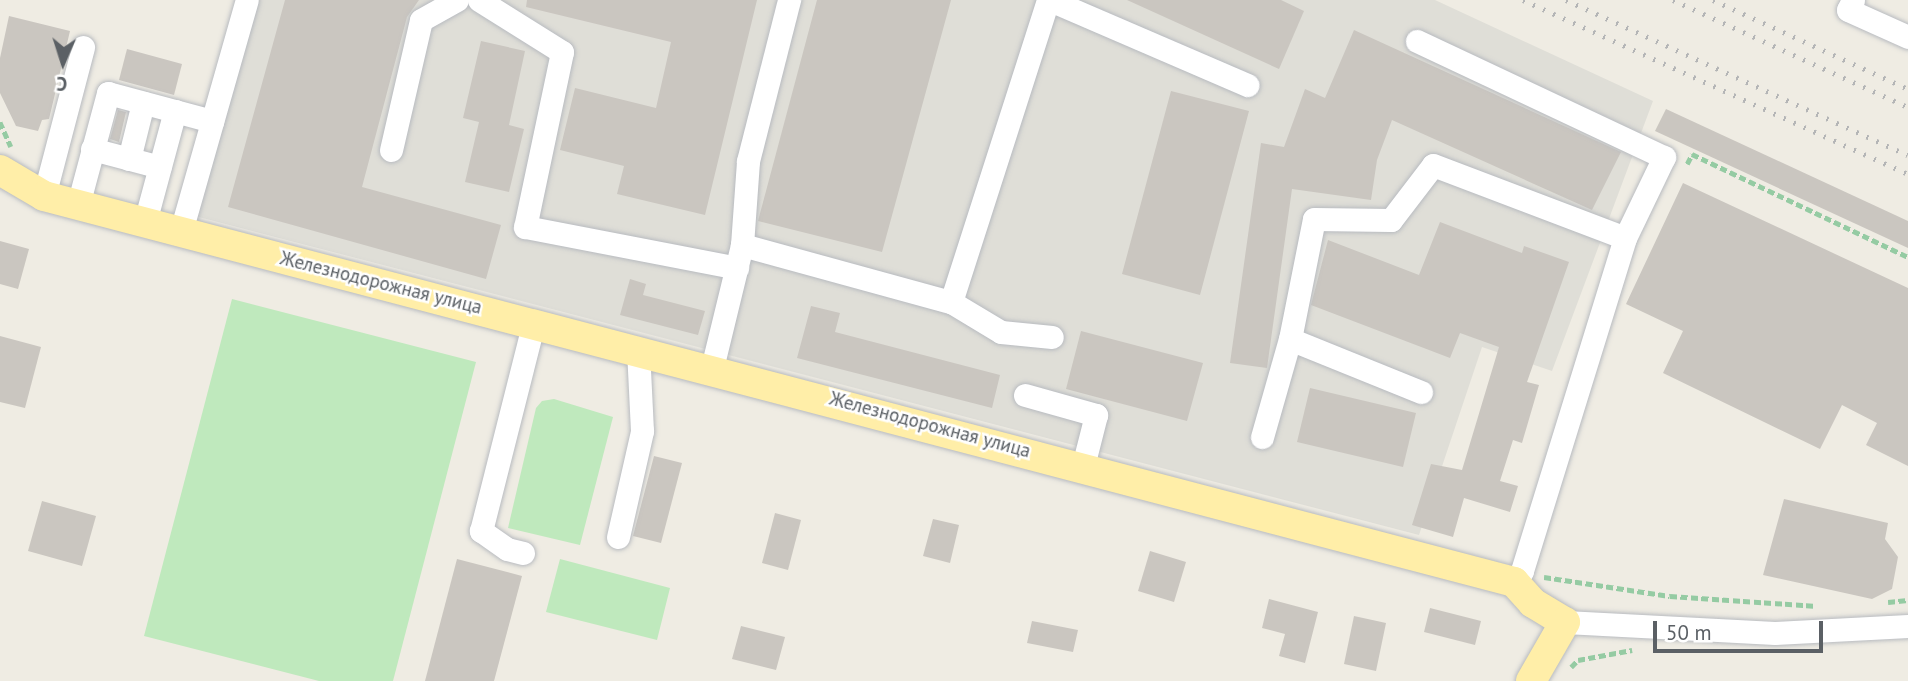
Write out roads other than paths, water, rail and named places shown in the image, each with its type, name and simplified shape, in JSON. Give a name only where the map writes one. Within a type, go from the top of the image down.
[{"type":"main road","name":"Железнодорожная улица","points":[[0,170],[44,196],[1518,577],[1533,603],[1565,622]]},
{"type":"main road","points":[[1531,681],[1565,622]]},
{"type":"street","points":[[181,231],[247,0]]},
{"type":"street","points":[[391,150],[421,20],[457,0]]},
{"type":"street","points":[[479,0],[562,52],[525,227],[737,268]]},
{"type":"street","points":[[712,368],[742,244],[748,161],[789,0]]},
{"type":"street","points":[[951,302],[1049,0],[1247,85]]},
{"type":"street","points":[[1851,5],[1908,37]]},
{"type":"street","points":[[1417,41],[1664,157],[1625,238],[1518,577]]},
{"type":"street","points":[[44,196],[83,47]]},
{"type":"street","points":[[78,205],[108,93],[212,121]]},
{"type":"street","points":[[129,159],[144,103]]},
{"type":"street","points":[[145,222],[175,111]]},
{"type":"street","points":[[92,149],[160,167]]},
{"type":"street","points":[[1262,437],[1290,338],[1314,219],[1391,220],[1433,165],[1625,238]]},
{"type":"street","points":[[742,244],[951,302],[1001,332],[1052,337]]},
{"type":"street","points":[[523,553],[507,549],[481,531],[534,323]]},
{"type":"street","points":[[1290,338],[1422,393]]},
{"type":"street","points":[[618,537],[642,430],[638,349]]},
{"type":"street","points":[[1025,395],[1096,415],[1083,466]]},
{"type":"street","name":"Железнодорожная улица","points":[[1565,622],[1775,633],[1908,626]]},
{"type":"railway","points":[[1523,0],[1908,174]]},
{"type":"railway","points":[[1566,0],[1908,155]]},
{"type":"railway","points":[[1673,0],[1908,107]]},
{"type":"railway","points":[[1713,0],[1908,89]]}]
